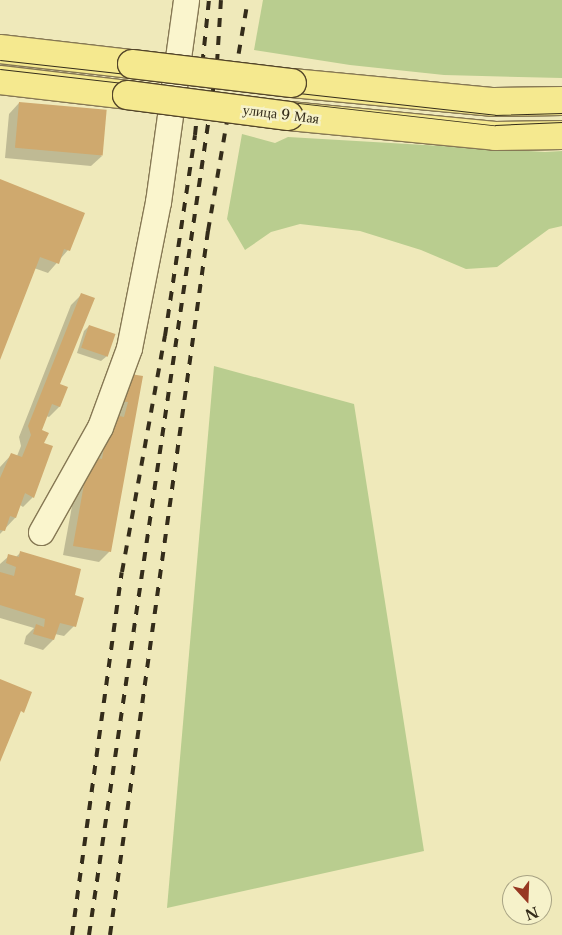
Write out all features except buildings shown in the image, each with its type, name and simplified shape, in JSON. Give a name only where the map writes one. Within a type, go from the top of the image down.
[{"type":"main road","points":[[0,50],[292,84],[494,102],[562,102]]},
{"type":"main road","name":"улица 9 Мая","points":[[0,80],[127,94],[289,116],[495,136],[562,135]]},
{"type":"lane","points":[[41,532],[100,427],[129,348],[158,202],[186,0]]},
{"type":"green space","points":[[263,0],[562,0],[562,78],[444,75],[350,65],[254,50]]},
{"type":"green space","points":[[242,134],[275,143],[288,137],[545,152],[562,151],[562,226],[549,229],[497,267],[466,269],[421,250],[360,231],[300,224],[271,232],[245,250],[227,219]]},
{"type":"green space","points":[[214,366],[354,404],[424,851],[167,908]]},
{"type":"tram line","points":[[0,60],[495,115],[562,113]]},
{"type":"tram line","points":[[0,69],[495,125],[562,122]]},
{"type":"railway","points":[[72,935],[122,572],[165,336],[195,135],[209,0]]},
{"type":"railway","points":[[89,935],[217,63],[221,0]]},
{"type":"railway","points":[[110,935],[208,231],[248,0]]}]
